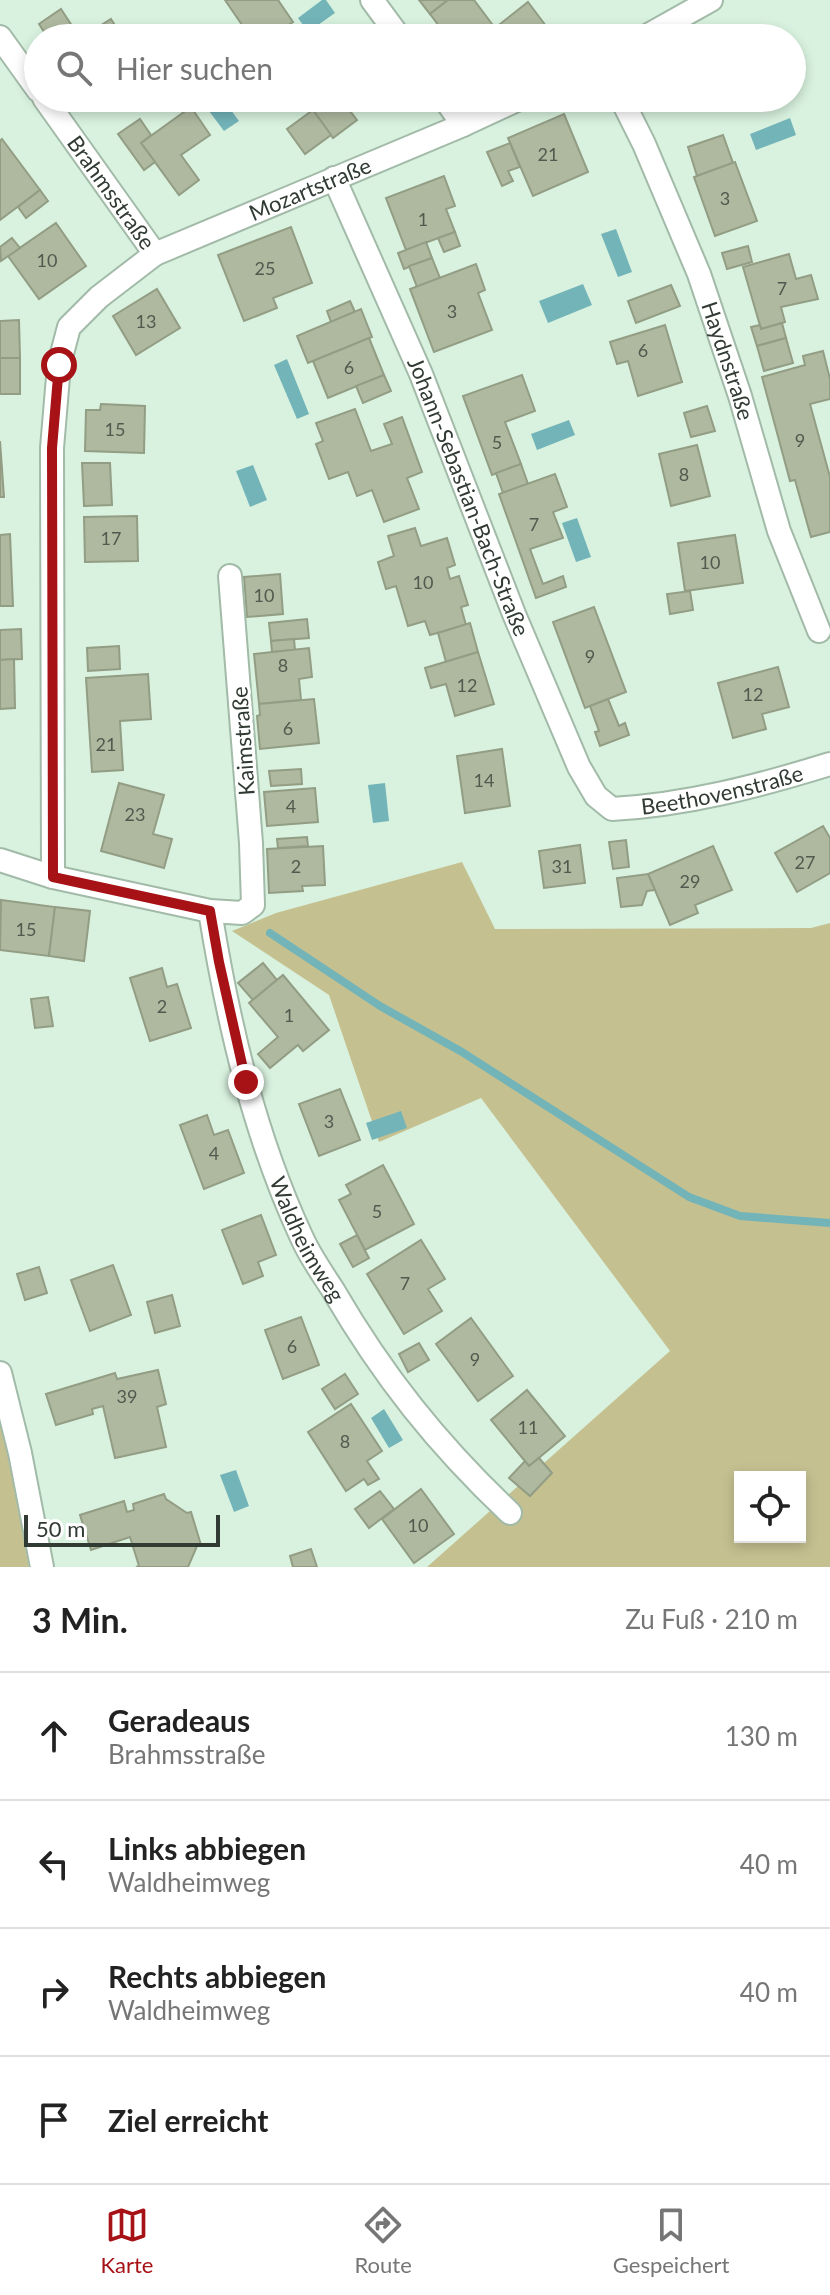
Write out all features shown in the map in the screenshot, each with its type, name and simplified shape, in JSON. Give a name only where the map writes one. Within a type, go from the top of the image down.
[{"type":"street","points":[[372,0],[390,24]]},
{"type":"street","points":[[668,24],[711,0]]},
{"type":"street","points":[[0,37],[24,70]]},
{"type":"street","name":"Brahmsstraße","points":[[53,877],[52,464],[59,365],[69,327],[99,297],[155,254],[54,112]]},
{"type":"street","points":[[454,112],[463,125]]},
{"type":"street","name":"Mozartstraße","points":[[155,254],[491,112]]},
{"type":"street","name":"Haydnstraße","points":[[628,112],[699,274],[740,396],[779,531],[819,631]]},
{"type":"street","name":"Johann-Sebastian-Bach-Straße","points":[[334,178],[421,374],[514,614],[579,767],[596,796],[612,809]]},
{"type":"street","name":"Kaimstraße","points":[[210,911],[242,913],[253,905],[230,576]]},
{"type":"street","name":"Beethovenstraße","points":[[612,809],[649,807],[704,798],[830,764]]},
{"type":"street","points":[[0,860],[53,877],[210,911]]},
{"type":"street","name":"Waldheimweg","points":[[210,911],[246,1082],[274,1170],[303,1240],[357,1332],[414,1411],[460,1466],[510,1513]]},
{"type":"street","points":[[0,1373],[20,1453],[42,1567]]},
{"type":"shaded area","points":[[462,862],[495,929],[811,928],[830,923],[830,1567],[427,1567],[670,1351],[481,1098],[379,1142],[329,995],[232,931],[276,913]]},
{"type":"shaded area","points":[[0,1412],[29,1567],[0,1567]]},
{"type":"water","points":[[322,0],[326,0],[335,13],[319,24],[302,24],[298,18]]},
{"type":"water","points":[[210,112],[232,112],[239,121],[224,131]]},
{"type":"water","points":[[790,118],[796,135],[756,150],[750,134]]},
{"type":"water","points":[[616,229],[632,272],[618,277],[601,234]]},
{"type":"water","points":[[583,284],[592,305],[548,323],[539,301]]},
{"type":"water","points":[[287,359],[309,414],[297,419],[274,365]]},
{"type":"water","points":[[569,420],[575,435],[537,450],[531,434]]},
{"type":"water","points":[[253,465],[267,500],[250,507],[236,471]]},
{"type":"water","points":[[577,518],[591,557],[576,562],[562,523]]},
{"type":"water","points":[[385,783],[389,821],[373,823],[368,785]]},
{"type":"water","points":[[401,1111],[407,1128],[372,1140],[366,1123]]},
{"type":"water","points":[[384,1409],[403,1440],[389,1448],[371,1418]]},
{"type":"water","points":[[236,1470],[249,1506],[234,1512],[220,1475]]},
{"type":"building","points":[[225,0],[278,0],[293,22],[290,24],[241,24]]},
{"type":"building","points":[[419,0],[448,0],[430,14]]},
{"type":"building","points":[[448,0],[474,0],[492,24],[438,24],[430,14]]},
{"type":"building","points":[[528,2],[544,24],[500,24]]},
{"type":"building","points":[[61,9],[71,24],[39,24]]},
{"type":"building","points":[[184,112],[194,112],[210,135],[181,155],[199,180],[179,195],[141,143]]},
{"type":"building","points":[[314,112],[351,112],[357,120],[333,138]]},
{"type":"building","points":[[314,112],[331,135],[305,154],[287,129]]},
{"type":"building","points":[[564,114],[588,172],[533,196],[508,138]]},
{"type":"building","points":[[140,119],[151,135],[141,143],[155,162],[144,170],[118,134]]},
{"type":"building","points":[[723,135],[733,163],[697,176],[688,147]]},
{"type":"building","points":[[2,139],[40,190],[0,220],[0,141]]},
{"type":"building","points":[[510,143],[520,167],[508,171],[513,181],[502,186],[487,152]]},
{"type":"building","points":[[735,162],[757,221],[715,236],[694,177]]},
{"type":"building","points":[[444,176],[455,206],[446,209],[455,232],[406,250],[386,198]]},
{"type":"building","points":[[40,190],[48,201],[26,218],[18,207]]},
{"type":"building","points":[[56,223],[86,266],[39,299],[8,256]]},
{"type":"building","points":[[291,227],[312,283],[273,298],[277,308],[244,321],[218,255]]},
{"type":"building","points":[[455,232],[460,246],[444,252],[438,238]]},
{"type":"building","points":[[12,238],[20,248],[1,261],[0,247]]},
{"type":"building","points":[[426,242],[432,258],[404,269],[398,253]]},
{"type":"building","points":[[748,246],[752,262],[727,269],[722,253]]},
{"type":"building","points":[[789,254],[796,279],[811,275],[818,299],[781,307],[785,322],[761,329],[743,267]]},
{"type":"building","points":[[432,258],[440,278],[417,287],[409,266]]},
{"type":"building","points":[[476,264],[485,290],[478,293],[492,330],[434,352],[410,289]]},
{"type":"building","points":[[671,285],[680,306],[636,323],[628,301]]},
{"type":"building","points":[[157,289],[180,328],[136,355],[113,316]]},
{"type":"building","points":[[350,301],[355,312],[331,322],[327,311]]},
{"type":"building","points":[[361,309],[372,337],[308,363],[297,336]]},
{"type":"building","points":[[19,320],[20,358],[0,358],[0,321]]},
{"type":"building","points":[[782,323],[786,338],[757,346],[751,327],[760,325],[761,329]]},
{"type":"building","points":[[665,325],[682,382],[638,396],[628,361],[617,364],[610,342]]},
{"type":"building","points":[[369,338],[384,375],[328,398],[313,361]]},
{"type":"building","points":[[786,338],[793,363],[764,371],[757,346]]},
{"type":"building","points":[[823,351],[830,379],[830,399],[810,404],[830,477],[830,532],[811,537],[795,480],[790,481],[762,377],[805,365],[803,356]]},
{"type":"building","points":[[0,358],[20,358],[20,394],[0,394]]},
{"type":"building","points":[[384,375],[391,391],[363,403],[356,386]]},
{"type":"building","points":[[522,375],[535,411],[505,422],[521,464],[492,475],[463,396]]},
{"type":"building","points":[[101,404],[145,406],[144,453],[85,451],[86,410],[100,410]]},
{"type":"building","points":[[707,406],[715,431],[691,437],[684,413]]},
{"type":"building","points":[[355,409],[371,451],[392,444],[384,424],[402,417],[422,472],[407,478],[419,509],[384,522],[372,490],[357,496],[348,472],[329,479],[316,444],[323,441],[316,423]]},
{"type":"building","points":[[0,441],[4,497],[0,497]]},
{"type":"building","points":[[697,445],[710,496],[671,506],[659,454]]},
{"type":"building","points":[[82,463],[110,463],[112,505],[84,506]]},
{"type":"building","points":[[521,464],[528,484],[503,493],[496,473]]},
{"type":"building","points":[[555,474],[567,507],[553,512],[563,538],[530,549],[543,584],[563,576],[566,587],[536,598],[499,494]]},
{"type":"building","points":[[137,516],[138,561],[85,562],[84,517]]},
{"type":"building","points":[[415,528],[421,546],[447,538],[455,565],[447,568],[450,579],[459,576],[468,605],[461,607],[466,625],[430,635],[425,621],[408,626],[396,586],[386,589],[378,562],[394,556],[388,536]]},
{"type":"building","points":[[10,534],[13,606],[0,606],[0,535]]},
{"type":"building","points":[[735,535],[743,583],[685,591],[678,543]]},
{"type":"building","points":[[280,574],[283,614],[247,617],[244,577]]},
{"type":"building","points":[[690,591],[693,610],[670,614],[667,594]]},
{"type":"building","points":[[594,607],[626,692],[585,708],[553,622]]},
{"type":"building","points":[[307,619],[309,638],[271,641],[269,623]]},
{"type":"building","points":[[470,623],[478,652],[446,662],[438,633]]},
{"type":"building","points":[[21,629],[22,659],[0,660],[0,630]]},
{"type":"building","points":[[294,639],[295,650],[272,652],[271,641]]},
{"type":"building","points":[[119,646],[120,669],[88,671],[87,648]]},
{"type":"building","points":[[309,648],[312,677],[299,679],[301,700],[259,704],[254,654]]},
{"type":"building","points":[[478,652],[494,704],[455,716],[446,684],[431,688],[425,668]]},
{"type":"building","points":[[14,659],[15,708],[0,709],[0,660]]},
{"type":"building","points":[[778,667],[789,707],[762,714],[766,729],[733,738],[718,683]]},
{"type":"building","points":[[148,674],[151,719],[120,721],[123,770],[92,772],[86,678]]},
{"type":"building","points":[[314,699],[319,743],[260,749],[259,704]]},
{"type":"building","points":[[608,699],[619,726],[625,723],[629,735],[600,746],[595,732],[599,731],[590,706]]},
{"type":"building","points":[[502,749],[510,806],[465,813],[457,756]]},
{"type":"building","points":[[301,769],[302,784],[271,786],[269,771]]},
{"type":"building","points":[[119,783],[164,795],[153,834],[172,839],[164,868],[101,851]]},
{"type":"building","points":[[315,788],[318,822],[267,826],[264,792]]},
{"type":"building","points":[[823,826],[830,838],[830,873],[797,892],[775,853]]},
{"type":"building","points":[[307,837],[308,846],[278,848],[277,839]]},
{"type":"building","points":[[626,840],[629,867],[613,869],[609,842]]},
{"type":"building","points":[[580,845],[585,883],[544,888],[539,851]]},
{"type":"building","points":[[323,846],[325,885],[302,886],[303,891],[269,893],[267,849]]},
{"type":"building","points":[[713,846],[732,890],[695,905],[698,913],[670,925],[648,874]]},
{"type":"building","points":[[648,874],[655,890],[647,891],[642,905],[621,907],[617,878]]},
{"type":"building","points":[[1,900],[55,907],[49,956],[0,950]]},
{"type":"building","points":[[55,907],[90,911],[84,961],[49,956]]},
{"type":"building","points":[[263,963],[277,980],[253,1000],[238,983]]},
{"type":"building","points":[[162,968],[167,987],[177,984],[191,1028],[150,1041],[130,978]]},
{"type":"building","points":[[283,975],[329,1030],[303,1051],[298,1045],[270,1068],[258,1054],[278,1037],[249,1003]]},
{"type":"building","points":[[48,997],[53,1026],[35,1028],[31,999]]},
{"type":"building","points":[[340,1089],[360,1140],[319,1156],[299,1104]]},
{"type":"building","points":[[207,1115],[214,1135],[228,1130],[244,1173],[204,1189],[180,1125]]},
{"type":"building","points":[[383,1165],[414,1224],[365,1250],[339,1200],[351,1194],[346,1185]]},
{"type":"building","points":[[261,1215],[276,1255],[258,1262],[263,1276],[243,1284],[222,1230]]},
{"type":"building","points":[[357,1235],[369,1258],[353,1267],[340,1244]]},
{"type":"building","points":[[421,1240],[445,1279],[428,1289],[442,1311],[404,1334],[367,1274]]},
{"type":"building","points":[[113,1265],[131,1315],[90,1331],[71,1280]]},
{"type":"building","points":[[39,1267],[47,1293],[25,1300],[17,1274]]},
{"type":"building","points":[[172,1295],[180,1326],[155,1333],[147,1302]]},
{"type":"building","points":[[301,1317],[319,1365],[283,1379],[265,1330]]},
{"type":"building","points":[[471,1318],[513,1376],[478,1401],[436,1344]]},
{"type":"building","points":[[419,1343],[429,1360],[408,1372],[399,1354]]},
{"type":"building","points":[[158,1370],[166,1404],[157,1407],[166,1447],[115,1458],[103,1406],[92,1409],[93,1414],[56,1425],[46,1394],[115,1373],[117,1379]]},
{"type":"building","points":[[345,1374],[358,1394],[335,1409],[322,1389]]},
{"type":"building","points":[[527,1390],[565,1436],[529,1466],[491,1420]]},
{"type":"building","points":[[351,1404],[382,1451],[367,1461],[379,1479],[368,1485],[364,1479],[346,1491],[308,1432]]},
{"type":"building","points":[[539,1458],[552,1473],[530,1496],[509,1478],[525,1461],[529,1466]]},
{"type":"building","points":[[421,1489],[454,1534],[414,1563],[382,1519]]},
{"type":"building","points":[[380,1491],[394,1509],[369,1528],[355,1509]]},
{"type":"building","points":[[164,1494],[166,1499],[187,1513],[191,1512],[201,1545],[197,1546],[188,1567],[136,1567],[139,1566],[130,1537],[91,1550],[80,1515],[124,1501],[127,1512],[134,1510],[133,1504]]},
{"type":"building","points":[[311,1549],[317,1567],[293,1567],[290,1556]]},
{"type":"waterway","points":[[270,933],[380,1006],[462,1052],[689,1197],[740,1216],[830,1223]]},
{"type":"route","points":[[59,365],[52,448],[53,877],[210,911],[246,1082]]}]
